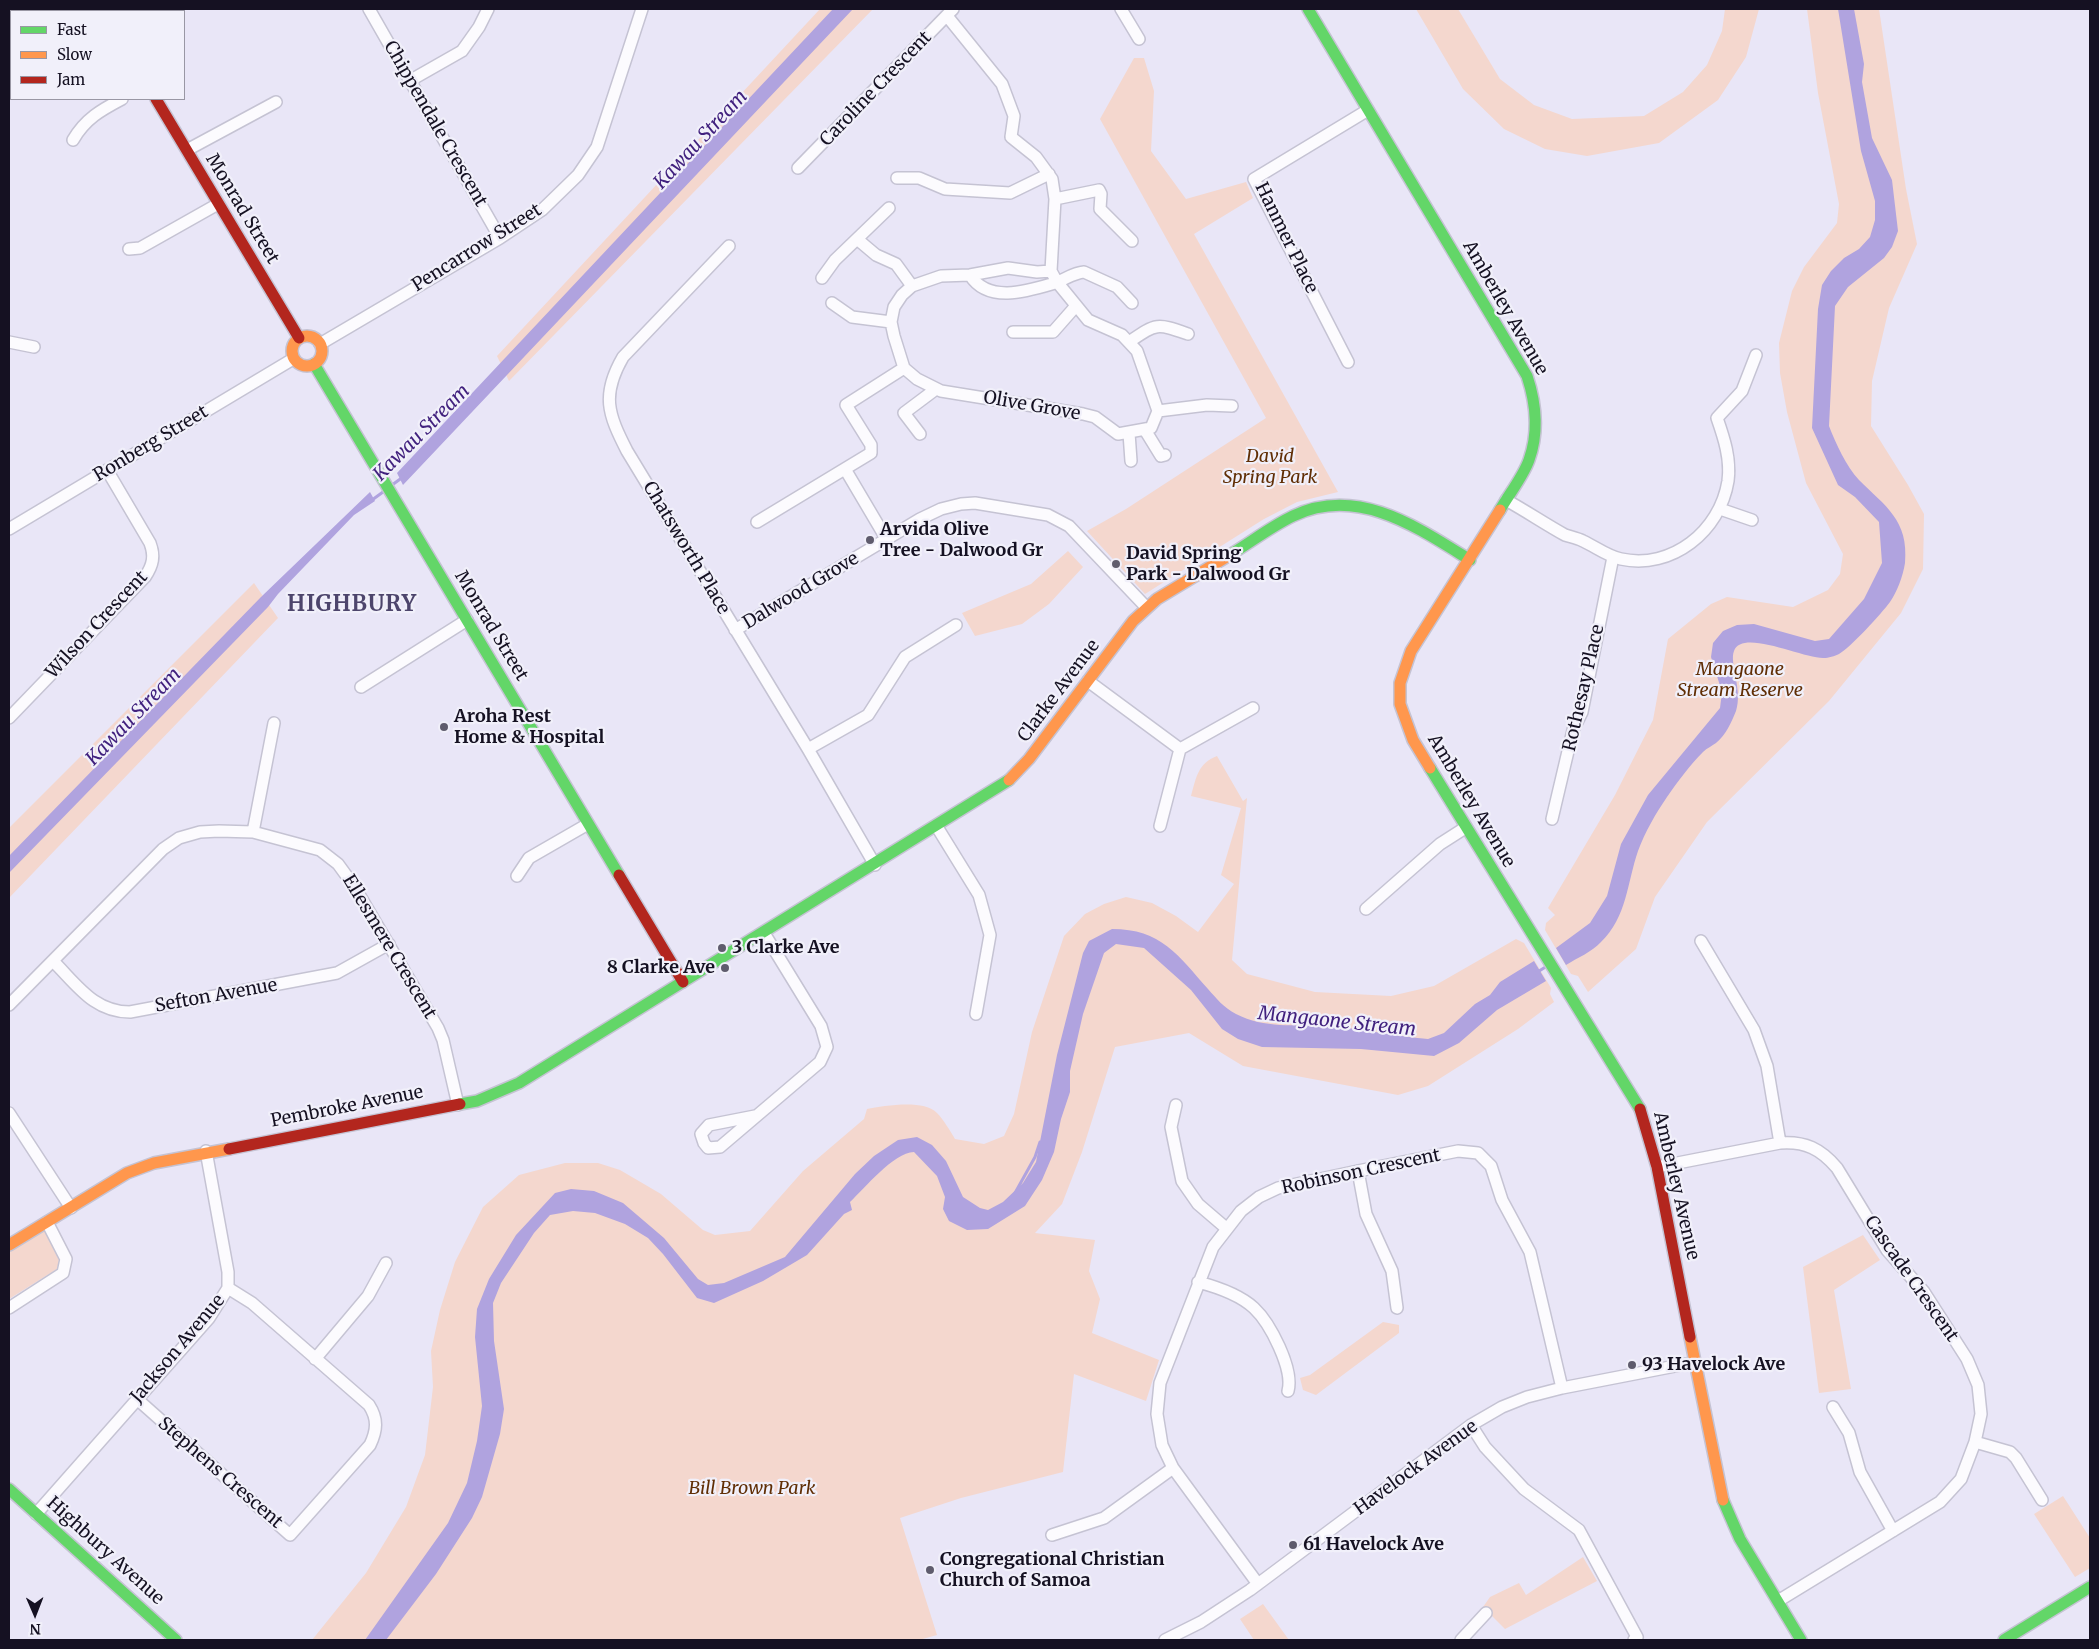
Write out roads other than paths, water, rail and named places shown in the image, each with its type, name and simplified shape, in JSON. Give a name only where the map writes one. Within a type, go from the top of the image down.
[{"type":"street","name":"Chippendale Crescent","points":[[370,9],[500,238]]},
{"type":"street","points":[[411,80],[462,51],[479,27],[488,9]]},
{"type":"street","name":"Pencarrow Street","points":[[320,344],[500,238],[542,210],[578,175],[597,147],[642,9]]},
{"type":"street","points":[[1121,9],[1139,39]]},
{"type":"street","name":"Amberley Avenue","points":[[1308,9],[1527,376],[1535,405],[1535,436],[1529,460],[1470,560],[1411,651],[1400,684],[1400,704],[1413,740],[1465,828],[1639,1106],[1647,1126],[1657,1167],[1722,1498],[1728,1515],[1801,1640]]},
{"type":"street","points":[[950,12],[1002,84],[1014,116],[1011,137],[1036,158],[1049,174],[1055,199],[1051,270],[1057,282],[1088,320],[1122,335],[1137,351],[1158,411],[1151,428],[1145,430],[1161,456],[1165,455]]},
{"type":"street","name":"Caroline Crescent","points":[[798,168],[950,12]]},
{"type":"street","points":[[73,140],[80,128],[92,116],[120,100]]},
{"type":"street","name":"Monrad Street","points":[[157,100],[299,338]]},
{"type":"street","points":[[187,150],[276,102]]},
{"type":"street","name":"Hanmer Place","points":[[1348,362],[1254,179],[1368,110]]},
{"type":"street","points":[[897,178],[919,178],[945,189],[1010,193],[1049,174]]},
{"type":"street","points":[[1055,199],[1099,190],[1101,194],[1100,209],[1132,241]]},
{"type":"street","points":[[129,249],[140,248],[218,204]]},
{"type":"street","points":[[822,278],[825,270],[889,208]]},
{"type":"street","points":[[857,239],[876,255],[896,264],[912,286]]},
{"type":"street","name":"Chatsworth Place","points":[[729,246],[623,357],[614,373],[609,399],[614,424],[628,451],[808,749],[875,865]]},
{"type":"street","points":[[757,522],[871,453],[871,445],[846,405],[904,368],[891,322],[896,302],[912,286],[941,276],[970,275],[1008,268],[1037,272],[1051,270]]},
{"type":"street","points":[[970,275],[980,288],[999,293],[1027,290],[1057,282],[1077,272],[1084,272],[1117,287],[1132,303]]},
{"type":"street","points":[[832,303],[852,317],[891,322]]},
{"type":"street","points":[[1013,332],[1053,332],[1076,307]]},
{"type":"street","points":[[1129,342],[1158,325],[1188,334]]},
{"type":"street","points":[[313,337],[320,344],[321,357],[314,364],[305,366],[294,359],[292,345],[299,338],[313,337]]},
{"type":"street","points":[[9,342],[34,347]]},
{"type":"street","points":[[1506,500],[1567,535],[1582,540],[1613,557],[1629,560],[1649,560],[1685,548],[1703,533],[1720,509],[1729,470],[1726,444],[1717,418],[1742,391],[1756,356]]},
{"type":"street","name":"Ronberg Street","points":[[9,529],[294,359]]},
{"type":"street","name":"Monrad Street","points":[[314,364],[683,982]]},
{"type":"street","name":"Olive Grove","points":[[904,368],[917,379],[936,388],[1095,417],[1118,434],[1145,430]]},
{"type":"street","points":[[920,434],[904,413],[936,388]]},
{"type":"street","points":[[1158,411],[1207,405],[1232,406]]},
{"type":"street","points":[[1129,433],[1131,461]]},
{"type":"street","points":[[845,469],[887,540]]},
{"type":"street","name":"Wilson Crescent","points":[[9,718],[145,577],[152,565],[153,552],[150,543],[107,470]]},
{"type":"street","name":"Dalwood Grove","points":[[735,630],[932,513],[949,506],[961,504],[989,505],[1048,514],[1059,519],[1074,530],[1146,607]]},
{"type":"street","name":"Clarke Avenue","points":[[683,982],[1005,784],[1029,759],[1146,607],[1281,523],[1302,513],[1324,506],[1355,505],[1385,511],[1470,560]]},
{"type":"street","points":[[1720,509],[1752,520]]},
{"type":"street","name":"Rothesay Place","points":[[1552,818],[1573,730],[1582,712],[1613,557]]},
{"type":"street","points":[[361,687],[468,620]]},
{"type":"street","points":[[808,749],[868,715],[905,657],[956,625]]},
{"type":"street","points":[[1088,681],[1180,749]]},
{"type":"street","points":[[1160,826],[1180,749],[1253,708]]},
{"type":"street","points":[[253,832],[274,724]]},
{"type":"street","points":[[517,876],[529,858],[588,824]]},
{"type":"street","points":[[937,827],[978,895],[990,935],[976,1014]]},
{"type":"street","points":[[1366,909],[1440,844],[1465,828]]},
{"type":"street","name":"Ellesmere Crescent","points":[[9,1004],[163,849],[179,838],[200,832],[253,832],[320,850],[338,864],[389,944],[441,1034],[458,1104]]},
{"type":"street","points":[[756,1116],[820,1062],[827,1047],[821,1026],[764,933]]},
{"type":"street","points":[[1701,941],[1754,1030],[1767,1066],[1780,1143]]},
{"type":"street","name":"Sefton Avenue","points":[[53,961],[98,1006],[118,1012],[130,1012],[338,974],[389,944]]},
{"type":"street","name":"Pembroke Avenue","points":[[9,1245],[140,1168],[206,1151],[490,1097],[519,1083],[683,982]]},
{"type":"street","points":[[1176,1105],[1171,1127],[1182,1182],[1198,1204],[1226,1228]]},
{"type":"street","points":[[9,1113],[71,1208]]},
{"type":"street","name":"Cascade Crescent","points":[[1657,1167],[1780,1143],[1805,1144],[1827,1156],[1837,1168],[1887,1250],[1924,1292],[1967,1359],[1978,1385],[1981,1414],[1975,1442],[1961,1479],[1953,1490],[1940,1502],[1778,1601]]},
{"type":"street","name":"Jackson Avenue","points":[[36,1514],[209,1318],[228,1288],[227,1260],[206,1151]]},
{"type":"street","name":"Robinson Crescent","points":[[1258,1584],[1173,1468],[1162,1445],[1157,1414],[1157,1399],[1160,1383],[1213,1247],[1241,1211],[1259,1198],[1278,1188],[1358,1171],[1458,1151],[1478,1153],[1492,1166],[1502,1200],[1530,1252],[1562,1388]]},
{"type":"street","points":[[1358,1171],[1366,1214],[1392,1271],[1397,1308]]},
{"type":"street","points":[[9,1308],[63,1273],[66,1259],[46,1222]]},
{"type":"street","points":[[315,1359],[368,1296],[386,1263]]},
{"type":"street","points":[[1198,1282],[1226,1292],[1254,1308],[1267,1324],[1282,1354],[1289,1379],[1288,1391]]},
{"type":"street","name":"Stephens Crescent","points":[[137,1400],[290,1534],[370,1445],[376,1429],[374,1412],[368,1405],[252,1303],[228,1288]]},
{"type":"street","name":"Havelock Avenue","points":[[1165,1640],[1201,1622],[1258,1584],[1472,1425],[1502,1407],[1562,1388],[1696,1362]]},
{"type":"street","points":[[1833,1407],[1849,1433],[1860,1472],[1893,1531]]},
{"type":"street","points":[[1472,1425],[1484,1447],[1524,1489],[1579,1530],[1637,1637],[1634,1640]]},
{"type":"street","points":[[1975,1442],[2010,1452],[2016,1458],[2042,1500]]},
{"type":"street","points":[[1052,1535],[1104,1518],[1173,1468]]},
{"type":"street","name":"Highbury Avenue","points":[[9,1489],[176,1640]]},
{"type":"street","points":[[2004,1640],[2090,1587]]},
{"type":"street","points":[[1461,1640],[1486,1613]]},
{"type":"waterway","name":"Kawau Stream","points":[[392,485],[403,477]]},
{"type":"waterway","name":"Kawau Stream","points":[[372,500],[383,492]]},
{"type":"waterway","name":"Mangaone Stream","points":[[1536,973],[1547,966]]},
{"type":"waterway","name":"Mangaone Stream","points":[[1015,1193],[1035,1157],[1040,1142]]},
{"type":"place","name":"Arvida Olive Tree - Dalwood Gr","points":[[870,540]]},
{"type":"place","name":"David Spring Park - Dalwood Gr","points":[[1116,564]]},
{"type":"place","name":"Aroha Rest Home & Hospital","points":[[444,727]]},
{"type":"place","name":"3 Clarke Ave","points":[[722,948]]},
{"type":"place","name":"8 Clarke Ave","points":[[725,968]]},
{"type":"place","name":"93 Havelock Ave","points":[[1632,1365]]},
{"type":"place","name":"61 Havelock Ave","points":[[1293,1545]]},
{"type":"place","name":"Congregational Christian Church of Samoa","points":[[930,1570]]},
{"type":"district","name":"HIGHBURY","points":[[352,605]]},
{"type":"park label","name":"David Spring Park","points":[[1270,467]]},
{"type":"park label","name":"Mangaone Stream Reserve","points":[[1740,680]]},
{"type":"park label","name":"Bill Brown Park","points":[[752,1489]]}]
